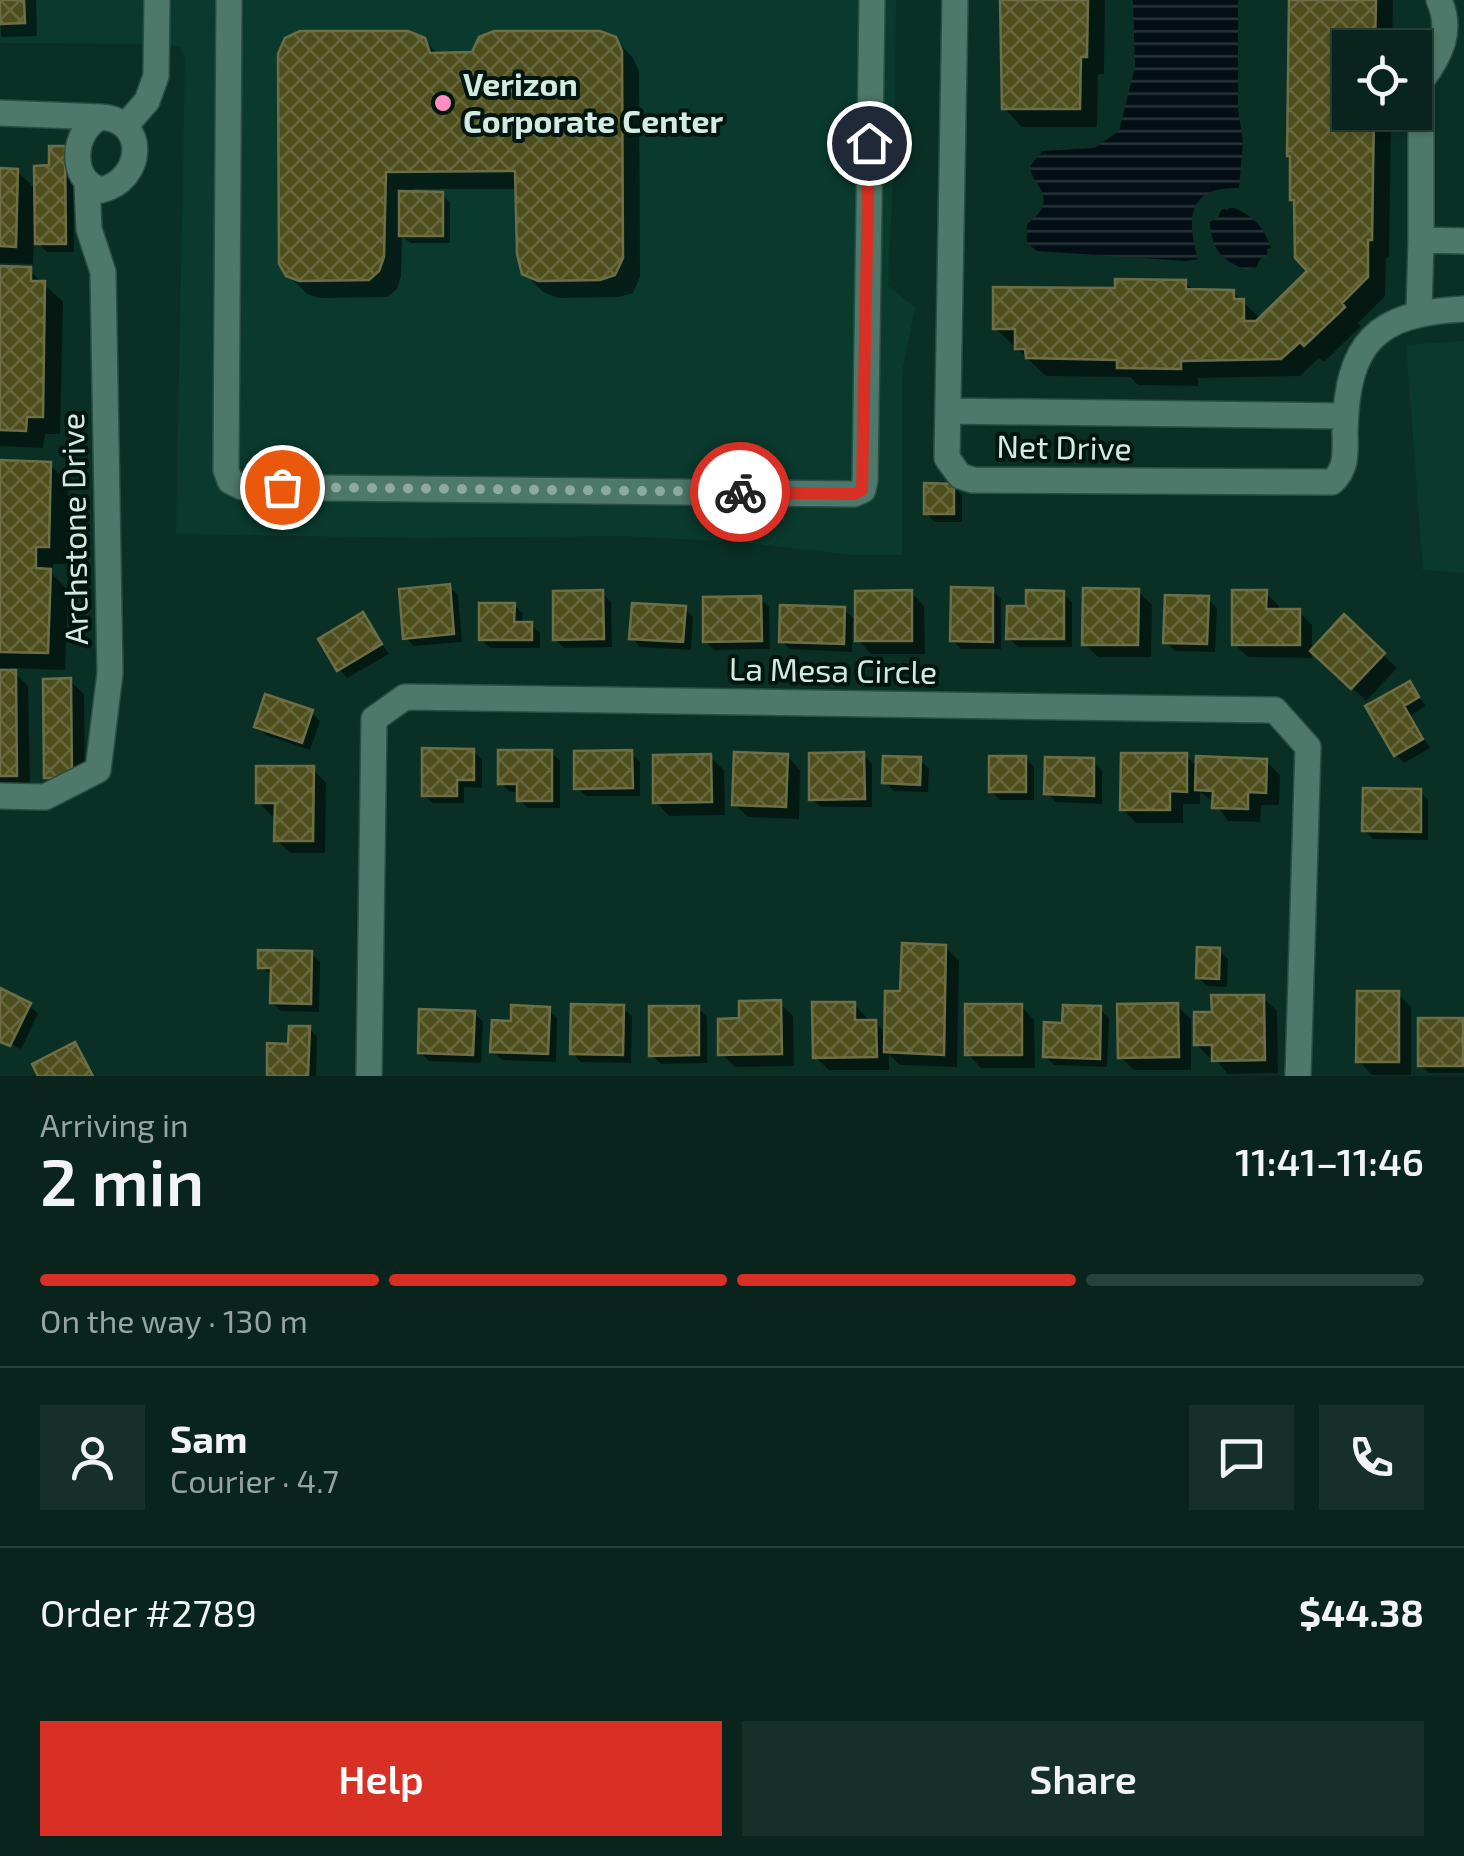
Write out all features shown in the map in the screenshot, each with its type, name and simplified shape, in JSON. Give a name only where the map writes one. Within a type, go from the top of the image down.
[{"type":"street","points":[[126,124],[147,101],[156,76],[157,0]]},
{"type":"street","points":[[230,0],[226,470],[230,481],[242,487],[854,494],[862,490],[865,480],[872,0]]},
{"type":"street","name":"Net Drive","points":[[954,0],[948,458],[960,476],[974,480],[1322,484],[1340,476],[1345,465],[1346,390],[1366,344],[1388,324],[1420,312],[1464,309]]},
{"type":"street","points":[[1420,312],[1421,82],[1445,38],[1445,14],[1439,0]]},
{"type":"street","points":[[0,114],[100,117],[115,118],[126,124],[134,161],[124,180],[101,190],[82,176],[78,149],[89,122],[100,117]]},
{"type":"street","name":"Archstone Drive","points":[[0,796],[45,797],[98,770],[110,673],[103,272],[88,229],[88,184]]},
{"type":"street","points":[[1420,240],[1464,241]]},
{"type":"street","points":[[948,412],[1346,416]]},
{"type":"street","name":"La Mesa Circle","points":[[368,1076],[374,719],[405,698],[1276,710],[1308,747],[1298,1076]]},
{"type":"shaded area","points":[[0,0],[144,0],[143,44],[0,43]]},
{"type":"shaded area","points":[[169,0],[896,0],[888,286],[915,307],[902,372],[902,555],[853,555],[738,542],[622,536],[176,534],[185,58],[180,47],[169,45]]},
{"type":"shaded area","points":[[1133,0],[1238,0],[1238,110],[1243,142],[1239,188],[1209,192],[1195,207],[1192,230],[1198,259],[1037,251],[1027,243],[1027,224],[1038,214],[1044,198],[1031,165],[1042,151],[1094,148],[1119,131],[1135,67]]},
{"type":"shaded area","points":[[1229,206],[1256,222],[1265,233],[1271,248],[1256,268],[1249,270],[1231,263],[1215,246],[1210,222]]},
{"type":"shaded area","points":[[1464,341],[1464,573],[1423,570],[1406,345]]},
{"type":"building","points":[[0,0],[24,0],[25,23],[0,24]]},
{"type":"building","points":[[1000,0],[1088,0],[1087,57],[1081,57],[1080,109],[1002,109]]},
{"type":"building","points":[[1289,0],[1376,0],[1375,30],[1332,30],[1332,130],[1374,130],[1368,277],[1342,303],[1345,307],[1304,346],[1300,342],[1281,359],[1181,361],[1181,369],[1117,368],[1117,360],[1026,358],[1025,349],[1015,349],[1015,329],[993,329],[993,287],[1115,288],[1115,279],[1186,280],[1186,289],[1234,290],[1234,299],[1244,299],[1244,321],[1256,321],[1307,271],[1295,258],[1294,200],[1290,200]]},
{"type":"building","points":[[300,31],[408,31],[425,38],[430,53],[472,52],[479,37],[494,31],[600,31],[616,37],[622,51],[623,258],[615,275],[600,280],[538,281],[522,274],[517,254],[515,171],[386,172],[384,257],[379,271],[369,280],[299,281],[286,276],[279,264],[278,54],[285,38]]},
{"type":"building","points":[[49,146],[65,146],[66,244],[35,244],[34,166],[49,165]]},
{"type":"building","points":[[0,168],[18,169],[16,247],[0,246]]},
{"type":"building","points":[[399,191],[443,192],[443,236],[399,236]]},
{"type":"building","points":[[0,266],[31,267],[31,281],[45,281],[43,417],[27,417],[26,431],[0,430]]},
{"type":"building","points":[[0,460],[51,462],[49,547],[36,547],[36,568],[51,569],[48,653],[0,652]]},
{"type":"building","points":[[924,483],[954,484],[954,514],[924,514]]},
{"type":"building","points":[[450,584],[454,634],[403,639],[399,589]]},
{"type":"building","points":[[951,587],[993,588],[993,642],[950,641]]},
{"type":"building","points":[[1083,588],[1139,589],[1138,645],[1082,645]]},
{"type":"building","points":[[603,590],[604,639],[553,640],[553,591]]},
{"type":"building","points":[[912,590],[912,641],[855,641],[855,591]]},
{"type":"building","points":[[1026,590],[1064,591],[1064,639],[1006,639],[1007,606],[1026,606]]},
{"type":"building","points":[[1232,590],[1267,590],[1266,609],[1300,609],[1300,645],[1232,645]]},
{"type":"building","points":[[1165,595],[1209,596],[1207,644],[1163,643]]},
{"type":"building","points":[[761,596],[762,641],[703,642],[703,597]]},
{"type":"building","points":[[479,603],[515,603],[514,622],[532,622],[532,640],[479,640]]},
{"type":"building","points":[[632,603],[686,606],[683,642],[629,639]]},
{"type":"building","points":[[780,605],[845,607],[844,644],[779,642]]},
{"type":"building","points":[[363,612],[382,644],[337,671],[318,639]]},
{"type":"building","points":[[1344,614],[1385,653],[1351,689],[1310,651]]},
{"type":"building","points":[[0,670],[16,670],[17,776],[0,776]]},
{"type":"building","points":[[71,678],[72,778],[44,778],[43,679]]},
{"type":"building","points":[[1410,681],[1419,697],[1404,706],[1423,739],[1394,756],[1365,706]]},
{"type":"building","points":[[265,694],[313,710],[302,743],[254,727]]},
{"type":"building","points":[[422,748],[474,749],[474,780],[457,780],[457,796],[422,796]]},
{"type":"building","points":[[498,750],[552,750],[552,801],[517,801],[517,784],[498,784]]},
{"type":"building","points":[[632,750],[633,788],[574,789],[574,751]]},
{"type":"building","points":[[734,752],[788,754],[786,807],[732,805]]},
{"type":"building","points":[[864,752],[865,799],[809,800],[809,753]]},
{"type":"building","points":[[1121,753],[1187,753],[1187,792],[1170,791],[1170,810],[1120,810]]},
{"type":"building","points":[[711,754],[712,802],[653,803],[653,755]]},
{"type":"building","points":[[883,756],[921,757],[920,785],[882,783]]},
{"type":"building","points":[[989,756],[1026,756],[1026,792],[989,792]]},
{"type":"building","points":[[1196,756],[1267,759],[1266,793],[1248,792],[1248,809],[1212,808],[1213,791],[1195,790]]},
{"type":"building","points":[[1045,757],[1094,758],[1094,796],[1044,794]]},
{"type":"building","points":[[256,766],[314,766],[313,841],[274,841],[275,803],[256,803]]},
{"type":"building","points":[[1363,788],[1421,789],[1421,832],[1362,831]]},
{"type":"building","points":[[902,943],[946,945],[944,1055],[884,1052],[885,991],[900,991]]},
{"type":"building","points":[[1197,947],[1220,948],[1219,979],[1196,978]]},
{"type":"building","points":[[258,950],[312,951],[311,1004],[270,1003],[271,968],[258,968]]},
{"type":"building","points":[[0,988],[31,1003],[10,1046],[0,1042]]},
{"type":"building","points":[[1357,991],[1399,991],[1399,1062],[1356,1062]]},
{"type":"building","points":[[1211,995],[1264,995],[1265,1060],[1212,1061],[1212,1045],[1194,1045],[1194,1012],[1212,1012]]},
{"type":"building","points":[[781,1000],[782,1054],[718,1055],[718,1019],[739,1018],[739,1001]]},
{"type":"building","points":[[812,1002],[855,1002],[855,1020],[876,1020],[877,1057],[813,1058]]},
{"type":"building","points":[[1178,1003],[1179,1057],[1118,1058],[1117,1004]]},
{"type":"building","points":[[571,1004],[624,1005],[623,1055],[570,1054]]},
{"type":"building","points":[[965,1004],[1022,1004],[1022,1055],[965,1055]]},
{"type":"building","points":[[511,1005],[550,1007],[548,1054],[490,1052],[492,1020],[511,1021]]},
{"type":"building","points":[[1063,1005],[1101,1006],[1100,1059],[1043,1057],[1044,1022],[1062,1023]]},
{"type":"building","points":[[649,1006],[699,1006],[699,1055],[649,1056]]},
{"type":"building","points":[[419,1009],[475,1011],[473,1055],[418,1053]]},
{"type":"building","points":[[1418,1018],[1463,1018],[1463,1066],[1418,1066]]},
{"type":"building","points":[[289,1026],[310,1026],[308,1076],[267,1076],[267,1043],[288,1044]]},
{"type":"building","points":[[75,1042],[93,1076],[38,1076],[32,1064]]},
{"type":"way so far","points":[[282,487],[740,492]]},
{"type":"place","name":"Verizon Corporate Center","points":[[443,103]]},
{"type":"route","points":[[740,492],[854,494],[862,490],[869,143]]}]
